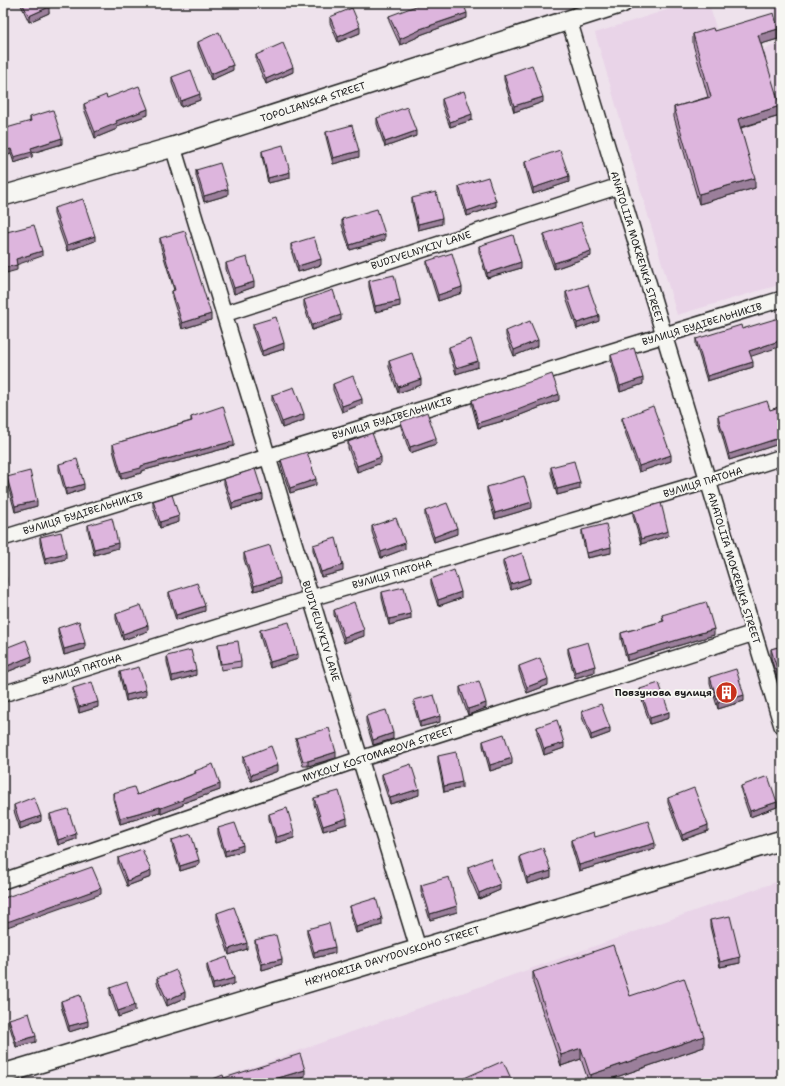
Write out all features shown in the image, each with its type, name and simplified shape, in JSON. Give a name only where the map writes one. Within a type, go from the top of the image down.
[{"type":"street","name":"TOPOLIANSKA STREET","points":[[3,196],[173,147],[622,3]]},
{"type":"street","name":"ANATOLIIA MOKRENKA STREET","points":[[569,20],[782,726]]},
{"type":"street","name":"BUDIVELNYKIV LANE","points":[[173,147],[418,948]]},
{"type":"street","name":"BUDIVELNYKIV LANE","points":[[224,314],[619,186]]},
{"type":"street","name":"ВУЛИЦЯ БУДІВЕЛЬНИКІВ","points":[[3,538],[782,299]]},
{"type":"street","name":"ВУЛИЦЯ ПАТОНА","points":[[3,694],[311,598],[708,481],[782,457]]},
{"type":"street","name":"MYKOLY KOSTOMAROVA STREET","points":[[3,881],[360,759],[754,633]]},
{"type":"street","name":"HRYHORIIA DAVYDOVSKOHO STREET","points":[[3,1074],[418,948],[782,840]]},
{"type":"shaded area","points":[[688,3],[709,3],[725,61],[782,43],[782,284],[677,315],[595,33]]},
{"type":"shaded area","points":[[771,3],[782,3],[782,40]]},
{"type":"shaded area","points":[[782,880],[782,1083],[207,1083]]},
{"type":"building","points":[[22,3],[47,3],[49,7],[29,16]]},
{"type":"building","points":[[424,3],[463,3],[467,13],[420,29],[400,39],[389,16]]},
{"type":"building","points":[[352,8],[360,27],[338,37],[330,17]]},
{"type":"building","points":[[774,13],[778,29],[758,35],[780,106],[738,119],[755,178],[699,194],[674,107],[711,97],[693,34],[713,28],[714,31]]},
{"type":"building","points":[[3,25],[6,33],[3,34]]},
{"type":"building","points":[[219,32],[233,65],[211,74],[198,42]]},
{"type":"building","points":[[283,43],[293,67],[266,79],[256,55]]},
{"type":"building","points":[[532,65],[543,97],[514,106],[504,75]]},
{"type":"building","points":[[191,70],[200,94],[181,101],[172,77]]},
{"type":"building","points":[[139,86],[148,109],[116,121],[117,123],[95,132],[84,104],[106,95],[107,98]]},
{"type":"building","points":[[464,91],[472,114],[450,122],[442,99]]},
{"type":"building","points":[[407,107],[416,131],[385,142],[377,118]]},
{"type":"building","points":[[53,110],[62,138],[31,148],[32,152],[14,157],[11,149],[3,151],[3,129],[31,121],[30,117]]},
{"type":"building","points":[[352,125],[359,151],[333,158],[326,132]]},
{"type":"building","points":[[283,145],[290,172],[268,178],[262,151]]},
{"type":"building","points":[[560,150],[569,176],[533,188],[525,162]]},
{"type":"building","points":[[220,163],[228,189],[204,196],[196,170]]},
{"type":"building","points":[[488,177],[496,201],[467,211],[459,186]]},
{"type":"building","points":[[436,192],[442,218],[418,224],[412,198]]},
{"type":"building","points":[[83,199],[95,236],[67,245],[54,208]]},
{"type":"building","points":[[377,209],[385,234],[350,245],[342,219]]},
{"type":"building","points":[[581,222],[591,251],[554,263],[544,234]]},
{"type":"building","points":[[34,225],[42,251],[16,259],[17,265],[3,268],[3,233]]},
{"type":"building","points":[[185,231],[211,314],[182,323],[172,291],[175,290],[160,238]]},
{"type":"building","points":[[513,235],[521,262],[487,273],[479,246]]},
{"type":"building","points":[[314,237],[321,259],[298,266],[291,244]]},
{"type":"building","points":[[452,253],[462,287],[438,295],[427,261]]},
{"type":"building","points":[[247,257],[254,282],[234,288],[226,263]]},
{"type":"building","points":[[394,275],[400,301],[375,306],[369,281]]},
{"type":"building","points":[[588,285],[599,316],[577,323],[566,292]]},
{"type":"building","points":[[333,290],[341,315],[312,325],[304,300]]},
{"type":"building","points":[[276,317],[284,343],[262,351],[253,324]]},
{"type":"building","points":[[782,317],[782,340],[749,351],[753,362],[707,376],[696,339],[741,325],[742,329]]},
{"type":"building","points":[[530,321],[538,340],[514,350],[506,331]]},
{"type":"building","points":[[471,339],[478,361],[456,368],[449,347]]},
{"type":"building","points":[[634,348],[643,378],[620,386],[611,355]]},
{"type":"building","points":[[412,353],[421,379],[398,387],[389,361]]},
{"type":"building","points":[[552,374],[559,394],[510,413],[478,423],[472,400]]},
{"type":"building","points":[[353,376],[362,399],[342,406],[333,384]]},
{"type":"building","points":[[294,387],[304,414],[282,422],[272,395]]},
{"type":"building","points":[[767,401],[770,410],[782,406],[782,437],[729,454],[718,416]]},
{"type":"building","points":[[223,406],[234,441],[141,466],[141,468],[121,473],[113,444],[192,421],[191,417]]},
{"type":"building","points":[[653,406],[671,455],[639,466],[622,418]]},
{"type":"building","points":[[427,412],[436,438],[410,447],[401,422]]},
{"type":"building","points":[[372,433],[381,457],[357,466],[348,442]]},
{"type":"building","points":[[307,452],[316,479],[290,488],[281,460]]},
{"type":"building","points":[[77,459],[84,484],[66,489],[59,464]]},
{"type":"building","points":[[574,461],[580,483],[557,489],[551,467]]},
{"type":"building","points":[[255,469],[263,494],[232,503],[224,479]]},
{"type":"building","points":[[30,471],[37,501],[15,506],[7,477]]},
{"type":"building","points":[[524,476],[532,502],[495,513],[487,487]]},
{"type":"building","points":[[172,495],[179,516],[160,522],[153,501]]},
{"type":"building","points":[[447,503],[457,528],[434,537],[425,511]]},
{"type":"building","points":[[661,503],[668,531],[641,539],[633,511]]},
{"type":"building","points":[[112,518],[118,543],[94,549],[88,525]]},
{"type":"building","points":[[396,518],[405,543],[381,552],[372,526]]},
{"type":"building","points":[[606,524],[611,547],[587,553],[582,530]]},
{"type":"building","points":[[61,532],[66,553],[45,558],[40,537]]},
{"type":"building","points":[[336,538],[343,565],[321,572],[313,545]]},
{"type":"building","points":[[270,545],[280,578],[254,586],[244,553]]},
{"type":"building","points":[[522,553],[530,578],[511,584],[503,560]]},
{"type":"building","points":[[3,567],[6,578],[3,578]]},
{"type":"building","points":[[454,570],[461,592],[438,600],[431,579]]},
{"type":"building","points":[[197,583],[205,606],[176,615],[169,592]]},
{"type":"building","points":[[404,587],[411,614],[389,619],[382,592]]},
{"type":"building","points":[[354,602],[364,630],[344,637],[334,610]]},
{"type":"building","points":[[706,602],[714,629],[627,655],[621,633],[664,621],[662,615]]},
{"type":"building","points":[[141,605],[148,625],[123,634],[116,614]]},
{"type":"building","points":[[79,621],[85,643],[64,649],[58,628]]},
{"type":"building","points":[[289,622],[298,654],[270,662],[260,630]]},
{"type":"building","points":[[26,640],[32,656],[7,666],[3,656],[3,649]]},
{"type":"building","points":[[238,641],[241,661],[221,664],[218,644]]},
{"type":"building","points":[[588,642],[595,666],[575,672],[568,648]]},
{"type":"building","points":[[782,646],[782,685],[771,649]]},
{"type":"building","points":[[191,650],[196,670],[172,676],[167,656]]},
{"type":"building","points":[[540,658],[548,679],[527,687],[519,666]]},
{"type":"building","points":[[139,667],[146,690],[126,695],[120,672]]},
{"type":"building","name":"Повзунова вулиця","points":[[736,669],[744,695],[718,703],[710,677]]},
{"type":"building","points":[[479,681],[486,703],[468,709],[460,687]]},
{"type":"building","points":[[92,682],[98,702],[79,707],[73,688]]},
{"type":"building","points":[[659,683],[669,712],[650,718],[640,689]]},
{"type":"building","points":[[434,695],[440,716],[420,722],[414,700]]},
{"type":"building","points":[[601,704],[610,728],[591,735],[582,711]]},
{"type":"building","points":[[386,710],[393,733],[373,740],[366,716]]},
{"type":"building","points":[[557,720],[564,743],[544,749],[537,727]]},
{"type":"building","points":[[329,728],[336,752],[308,761],[303,761],[296,738]]},
{"type":"building","points":[[504,734],[512,758],[490,765],[483,741]]},
{"type":"building","points":[[271,746],[278,765],[251,775],[243,757]]},
{"type":"building","points":[[456,752],[462,782],[444,786],[438,756]]},
{"type":"building","points":[[213,764],[220,784],[161,808],[160,807],[120,818],[113,793],[134,787],[137,795],[196,773],[195,771]]},
{"type":"building","points":[[411,764],[419,789],[390,798],[382,774]]},
{"type":"building","points":[[768,776],[777,802],[750,811],[741,786]]},
{"type":"building","points":[[694,788],[708,825],[682,835],[668,798]]},
{"type":"building","points":[[339,791],[347,818],[323,826],[314,798]]},
{"type":"building","points":[[34,797],[41,816],[20,823],[14,805]]},
{"type":"building","points":[[287,808],[294,832],[276,837],[269,814]]},
{"type":"building","points":[[68,809],[76,834],[58,840],[50,814]]},
{"type":"building","points":[[648,821],[655,843],[579,865],[571,840],[594,832],[595,837]]},
{"type":"building","points":[[235,823],[243,845],[225,851],[218,828]]},
{"type":"building","points":[[191,834],[199,860],[180,866],[172,840]]},
{"type":"building","points":[[543,848],[551,871],[527,878],[520,856]]},
{"type":"building","points":[[142,849],[151,871],[127,881],[118,858]]},
{"type":"building","points":[[490,858],[500,884],[479,893],[468,867]]},
{"type":"building","points":[[92,867],[101,888],[10,921],[3,922],[4,896],[4,898]]},
{"type":"building","points":[[449,877],[457,906],[430,914],[421,885]]},
{"type":"building","points":[[376,898],[382,919],[356,927],[350,906]]},
{"type":"building","points":[[234,907],[247,943],[229,949],[217,913]]},
{"type":"building","points":[[730,916],[740,957],[720,962],[710,920]]},
{"type":"building","points":[[329,923],[335,947],[314,952],[307,929]]},
{"type":"building","points":[[276,935],[282,959],[262,964],[255,940]]},
{"type":"building","points":[[613,945],[630,996],[684,978],[704,1036],[590,1075],[581,1048],[561,1055],[533,972]]},
{"type":"building","points":[[227,957],[234,978],[213,984],[207,964]]},
{"type":"building","points":[[176,970],[185,992],[167,1000],[157,978]]},
{"type":"building","points":[[127,982],[135,1005],[118,1011],[110,988]]},
{"type":"building","points":[[80,995],[88,1021],[69,1026],[61,1001]]},
{"type":"building","points":[[29,1013],[36,1036],[16,1042],[9,1019]]},
{"type":"building","points":[[300,1054],[305,1070],[261,1083],[203,1083],[223,1075],[224,1078]]},
{"type":"building","points":[[503,1061],[513,1083],[453,1083]]},
{"type":"place","name":"Повзунова вулиця","points":[[727,692]]}]
